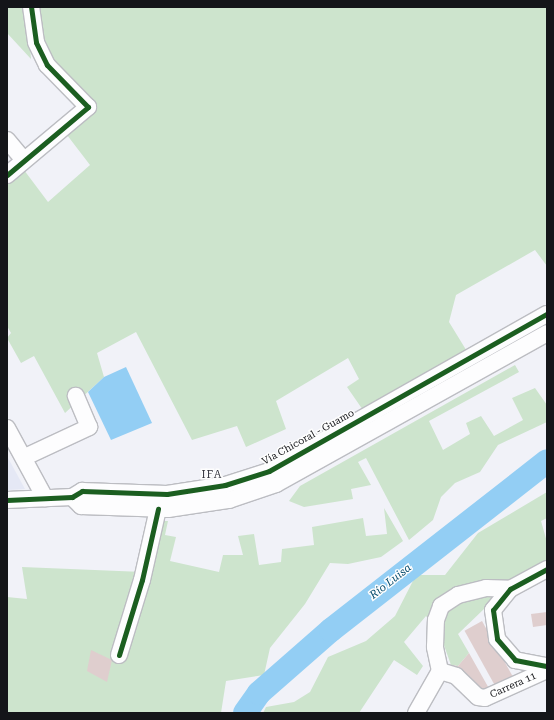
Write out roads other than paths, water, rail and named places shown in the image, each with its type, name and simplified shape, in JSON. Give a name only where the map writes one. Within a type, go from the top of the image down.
[{"type":"street","points":[[7,175],[88,107],[47,65],[36,42],[31,7]]},
{"type":"street","points":[[7,140],[24,160]]},
{"type":"street","points":[[394,409],[505,337],[547,314]]},
{"type":"street","points":[[7,500],[72,498],[81,506],[164,504],[229,500],[276,484],[306,458],[394,409],[547,334]]},
{"type":"street","points":[[505,337],[513,352]]},
{"type":"street","points":[[25,457],[89,427],[76,396]]},
{"type":"street","points":[[7,428],[25,457],[45,498]]},
{"type":"street","points":[[118,655],[164,504]]},
{"type":"street","points":[[547,569],[510,589],[493,610],[497,639],[515,660],[547,666]]},
{"type":"street","points":[[416,713],[440,671],[435,647],[436,620],[440,606],[458,595],[486,588],[510,589]]},
{"type":"street","name":"Carrera 11","points":[[440,671],[456,676],[478,697],[485,698],[547,670]]},
{"type":"water","points":[[126,367],[152,423],[111,440],[88,392],[104,377]]},
{"type":"waterway","name":"Río Luisa","points":[[245,713],[259,693],[331,630],[547,461]]},
{"type":"district","name":"IFA","points":[[212,475]]}]
